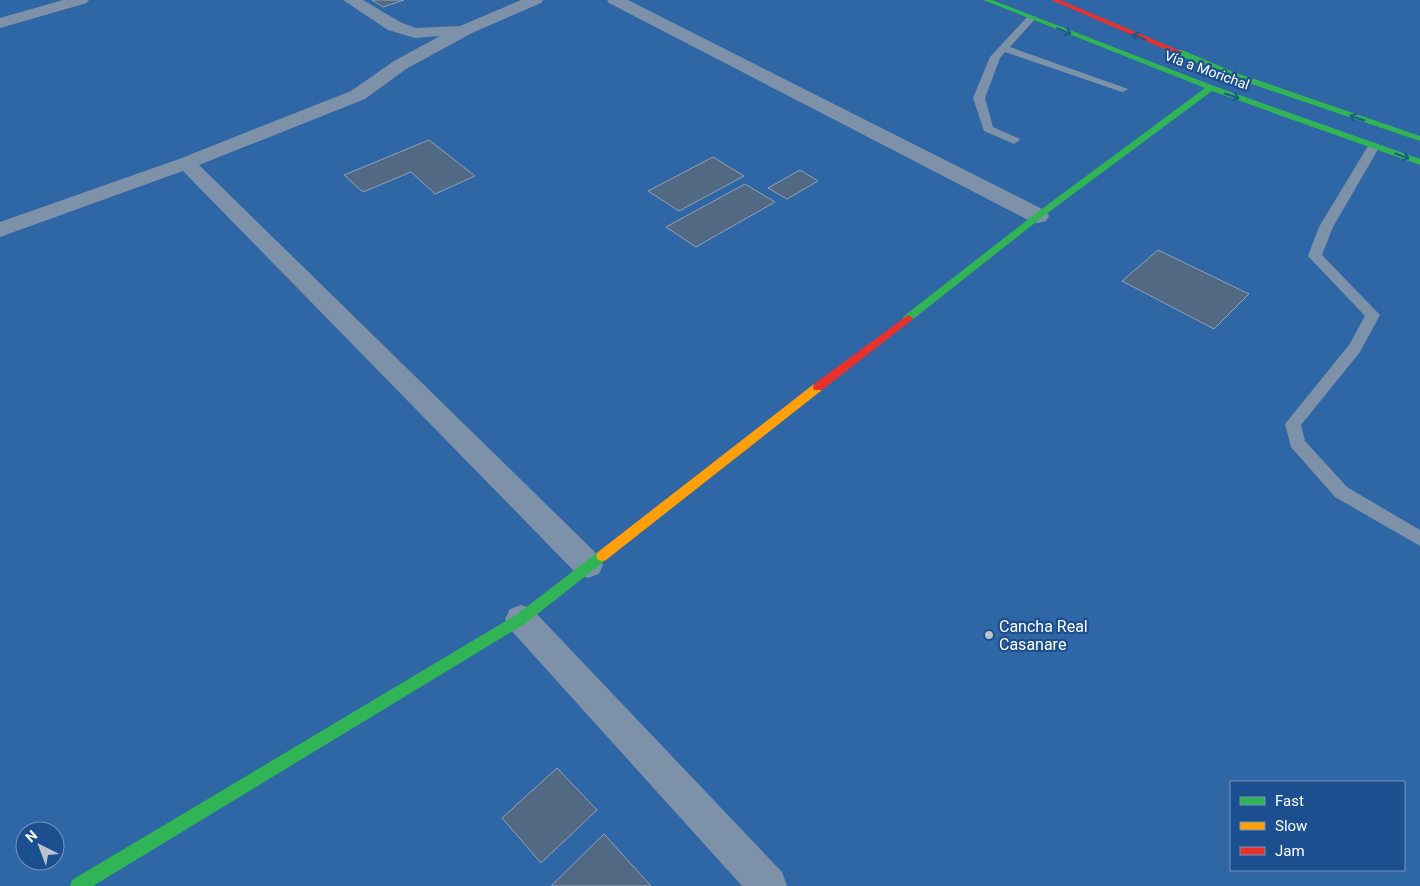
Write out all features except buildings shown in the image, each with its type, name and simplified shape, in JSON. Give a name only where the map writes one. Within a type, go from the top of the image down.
[{"type":"street","points":[[0,23],[81,0]]},
{"type":"street","points":[[351,0],[394,26],[415,33],[466,29]]},
{"type":"street","points":[[0,230],[186,163],[358,95],[400,65],[466,29],[535,0]]},
{"type":"street","points":[[615,0],[1038,216]]},
{"type":"street","name":"Vía a Morichal","points":[[986,0],[1211,88],[1420,162]]},
{"type":"street","name":"Vía a Morichal","points":[[1054,0],[1231,74],[1420,139]]},
{"type":"street","points":[[78,886],[521,619],[1038,216],[1211,88]]},
{"type":"street","points":[[186,163],[588,565]]},
{"type":"street","points":[[521,619],[768,886]]},
{"type":"lane","points":[[1014,140],[988,129],[979,98],[995,57],[1032,18]]},
{"type":"lane","points":[[1002,48],[1123,88]]},
{"type":"lane","points":[[1374,146],[1326,227],[1315,256],[1373,315],[1355,348],[1293,424],[1297,442],[1341,492],[1420,539]]},
{"type":"shaded area","points":[[0,0],[1420,0],[1420,886],[0,886]]},
{"type":"traffic: fast","points":[[986,0],[1211,88],[1420,162]]},
{"type":"traffic: fast","points":[[1179,52],[1231,74],[1420,139]]},
{"type":"traffic: fast","points":[[908,318],[1038,216],[1211,88]]},
{"type":"traffic: fast","points":[[78,886],[521,619],[602,556]]},
{"type":"traffic: slow","points":[[602,556],[818,387]]},
{"type":"traffic: jam","points":[[1054,0],[1179,52]]},
{"type":"traffic: jam","points":[[818,387],[908,318]]},
{"type":"place","name":"Cancha Real Casanare","points":[[989,635]]}]
